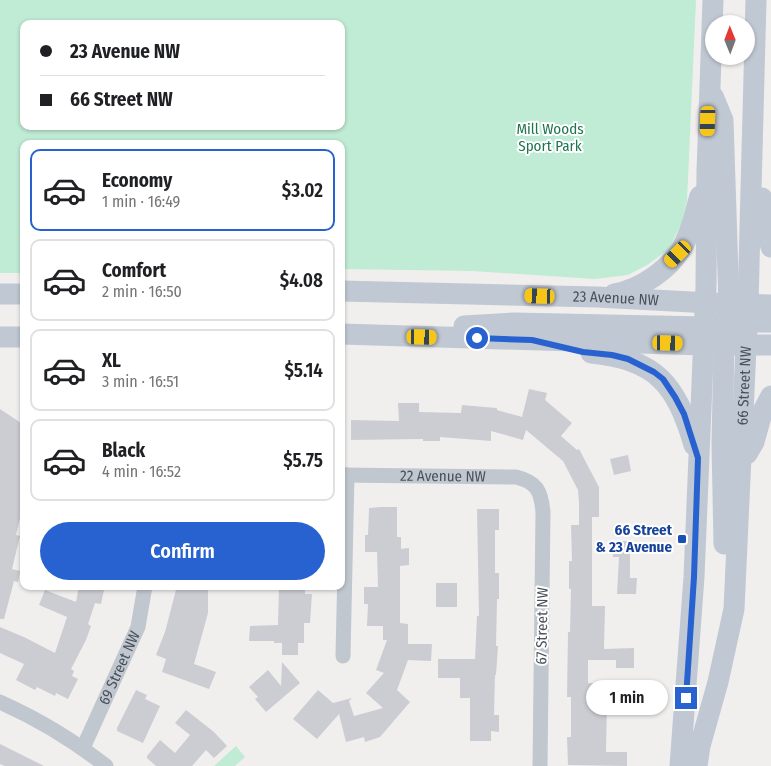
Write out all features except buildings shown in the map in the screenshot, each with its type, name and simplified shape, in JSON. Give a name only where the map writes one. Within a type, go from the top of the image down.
[{"type":"main road","name":"66 Street NW","points":[[697,766],[700,746],[718,682],[734,609],[741,465],[728,327],[705,303],[713,0]]},
{"type":"main road","name":"66 Street NW","points":[[680,766],[694,577],[698,458],[728,327],[753,141],[756,0]]},
{"type":"main road","points":[[710,86],[723,120],[728,327],[722,444],[724,544],[736,574]]},
{"type":"main road","points":[[753,141],[762,188],[764,222],[771,247]]},
{"type":"main road","points":[[597,297],[630,289],[652,278],[678,254],[689,231],[707,172]]},
{"type":"main road","name":"23 Avenue NW","points":[[345,291],[597,297],[705,303]]},
{"type":"main road","points":[[0,294],[20,294]]},
{"type":"main road","points":[[728,327],[771,304]]},
{"type":"main road","points":[[345,334],[532,340],[728,327],[771,322]]},
{"type":"main road","points":[[422,337],[468,325],[514,323],[728,327],[771,345]]},
{"type":"main road","points":[[0,337],[20,337]]},
{"type":"main road","points":[[532,340],[583,352],[628,359],[654,372],[663,379],[684,414],[698,458]]},
{"type":"main road","points":[[741,465],[754,442],[762,414],[771,396]]},
{"type":"street","name":"22 Avenue NW","points":[[345,475],[516,477],[526,480],[536,487]]},
{"type":"street","name":"67 Street NW","points":[[536,487],[542,500],[544,512],[540,766]]},
{"type":"street","name":"69 Street NW","points":[[83,748],[138,627],[144,590]]},
{"type":"street","name":"22 Avenue NW","points":[[343,590],[343,656]]},
{"type":"street","points":[[0,702],[50,727],[83,748],[106,766]]},
{"type":"green space","name":"Mill Woods Sport Park","points":[[0,0],[696,0],[687,201],[682,222],[669,249],[647,265],[628,275],[595,279],[472,271],[345,269],[345,140],[20,140],[20,273],[0,273]]},
{"type":"green space","points":[[236,746],[245,757],[235,766],[214,766]]},
{"type":"place","name":"66 Street & 23 Avenue","points":[[682,539]]},
{"type":"route","points":[[477,338],[532,340],[583,352],[628,359],[642,365],[663,379],[675,397],[684,414],[698,458],[694,577],[686,698]]}]
